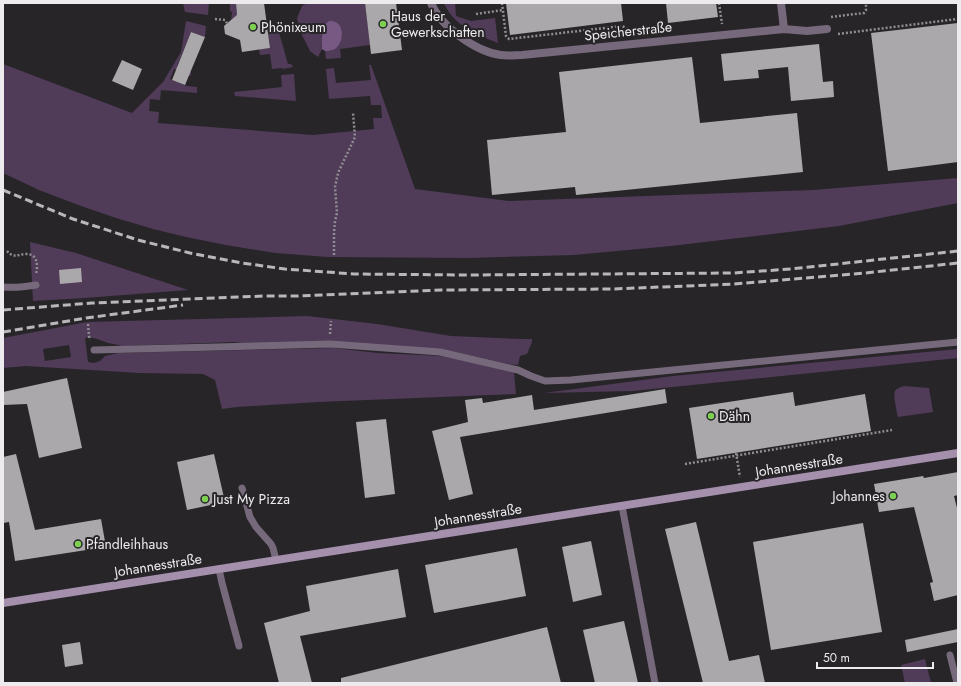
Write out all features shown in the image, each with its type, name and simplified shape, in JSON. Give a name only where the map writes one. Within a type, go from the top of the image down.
[{"type":"main road","name":"Johannesstraße","points":[[3,603],[958,454]]},
{"type":"street","name":"Speicherstraße","points":[[430,3],[442,20],[458,35],[476,46],[500,55],[522,55],[784,29],[807,31],[827,29]]},
{"type":"street","points":[[781,3],[784,29]]},
{"type":"lane","points":[[3,286],[24,288],[36,285]]},
{"type":"lane","points":[[94,350],[338,345],[440,352],[518,370],[545,381],[571,380],[958,342]]},
{"type":"lane","points":[[242,488],[250,517],[256,527],[271,544],[276,560]]},
{"type":"lane","points":[[622,506],[655,683]]},
{"type":"lane","points":[[219,569],[239,646]]},
{"type":"lane","points":[[950,655],[957,683]]},
{"type":"path","points":[[502,3],[506,36],[509,39],[622,26],[626,28],[639,43]]},
{"type":"path","points":[[719,3],[723,35]]},
{"type":"path","points":[[829,18],[864,13],[866,10],[866,3]]},
{"type":"path","points":[[476,14],[503,10]]},
{"type":"path","points":[[215,19],[225,20],[227,23]]},
{"type":"path","points":[[835,34],[958,19]]},
{"type":"path","points":[[334,255],[334,233],[337,212],[335,187],[338,173],[355,137],[353,113]]},
{"type":"path","points":[[7,251],[14,256],[28,254],[37,261],[38,267],[35,279],[36,285]]},
{"type":"path","points":[[88,324],[89,336],[94,350]]},
{"type":"path","points":[[685,464],[736,454],[892,430]]},
{"type":"path","points":[[736,454],[742,487]]},
{"type":"shaded area","points":[[183,3],[209,3],[208,15],[185,12]]},
{"type":"shaded area","points":[[230,3],[236,3],[238,24],[231,20],[232,12],[230,11]]},
{"type":"shaded area","points":[[307,3],[365,3],[370,45],[340,49],[341,58],[326,59],[325,51],[331,51],[340,44],[341,33],[337,23],[323,30],[322,49],[318,57],[310,51],[300,31],[297,18],[302,6]]},
{"type":"shaded area","points":[[444,3],[455,3],[456,16],[471,21],[495,18],[498,43],[466,28],[454,18]]},
{"type":"shaded area","points":[[186,21],[206,26],[205,37],[191,32],[177,66],[191,72],[191,76],[174,69],[170,79],[187,86],[197,87],[197,93],[161,90],[160,100],[150,99],[149,111],[159,112],[158,123],[313,135],[374,129],[373,118],[382,118],[381,105],[371,105],[370,96],[329,99],[326,69],[334,68],[336,83],[371,80],[369,65],[371,65],[415,189],[509,201],[813,190],[958,178],[958,203],[839,226],[671,246],[574,255],[468,258],[328,257],[275,253],[226,245],[153,229],[81,206],[39,190],[3,173],[3,64],[132,113],[163,82],[181,52]]},
{"type":"shaded area","points":[[329,21],[334,21],[341,27],[342,37],[335,49],[325,51],[322,49],[322,34],[325,24]]},
{"type":"shaded area","points":[[278,29],[288,64],[291,64],[293,67],[272,69],[270,54],[260,55],[259,49],[270,48],[268,30]]},
{"type":"shaded area","points":[[294,74],[296,101],[235,96],[234,92],[282,87],[281,75]]},
{"type":"shaded area","points":[[30,242],[76,253],[188,290],[33,301]]},
{"type":"shaded area","points":[[307,316],[377,324],[451,336],[532,339],[532,342],[527,354],[520,356],[518,365],[440,349],[249,344],[234,342],[122,346],[107,343],[95,338],[85,338],[88,362],[94,363],[100,361],[105,356],[118,353],[334,348],[378,353],[440,356],[512,370],[514,372],[516,394],[318,402],[222,409],[215,380],[203,374],[139,373],[26,366],[3,368],[3,338],[87,322]],"holes":[[[69,345],[71,357],[45,361],[43,349]]]},
{"type":"shaded area","points":[[958,349],[958,358],[633,391],[544,393],[673,376]]},
{"type":"shaded area","points":[[904,386],[929,388],[933,412],[898,417],[895,404],[895,391]]},
{"type":"shaded area","points":[[925,659],[931,683],[905,683],[901,665]]},
{"type":"building","name":"Phönixeum","points":[[236,3],[264,3],[270,48],[242,52],[240,40],[225,34],[224,26],[237,15]]},
{"type":"building","name":"Haus der Gewerkschaften","points":[[365,3],[396,3],[402,50],[371,54]]},
{"type":"building","points":[[506,3],[621,3],[623,21],[510,35]]},
{"type":"building","points":[[666,3],[716,3],[718,17],[668,23]]},
{"type":"building","points":[[958,23],[958,162],[888,171],[871,33]]},
{"type":"building","points":[[191,32],[205,37],[185,85],[172,80]]},
{"type":"building","points":[[819,44],[823,82],[833,81],[834,97],[791,101],[788,67],[758,70],[759,78],[724,81],[721,54]]},
{"type":"building","points":[[692,57],[700,123],[797,113],[803,172],[576,195],[575,187],[492,195],[487,140],[566,132],[559,72]]},
{"type":"building","points":[[122,60],[142,69],[133,90],[112,81]]},
{"type":"building","points":[[81,268],[82,282],[60,284],[59,270]]},
{"type":"building","points":[[67,378],[82,448],[39,458],[27,404],[3,405],[3,392]]},
{"type":"building","points":[[665,389],[667,403],[460,437],[473,494],[449,500],[432,431],[468,422],[465,400],[482,398],[483,403],[532,395],[534,410]]},
{"type":"building","points":[[793,392],[795,406],[865,394],[871,431],[697,459],[689,408]]},
{"type":"building","points":[[386,419],[395,494],[365,498],[356,422]]},
{"type":"building","points":[[16,454],[35,530],[101,519],[106,547],[15,561],[9,522],[3,523],[3,457]]},
{"type":"building","points":[[214,454],[225,502],[187,510],[177,462]]},
{"type":"building","points":[[958,472],[958,495],[954,496],[958,512],[958,595],[934,601],[930,583],[933,582],[914,507],[879,512],[874,484]]},
{"type":"building","points":[[696,522],[729,661],[759,655],[765,683],[703,683],[665,529]]},
{"type":"building","points":[[863,523],[882,632],[771,650],[753,542]]},
{"type":"building","points":[[591,541],[602,595],[573,602],[562,547]]},
{"type":"building","points":[[517,548],[526,596],[434,613],[425,565]]},
{"type":"building","points":[[398,569],[406,617],[300,636],[312,683],[279,683],[264,623],[310,611],[306,586]]},
{"type":"building","points":[[624,621],[638,683],[595,683],[583,630]]},
{"type":"building","points":[[547,627],[561,683],[341,683],[341,678]]},
{"type":"building","points":[[958,629],[958,642],[907,652],[905,640]]},
{"type":"building","points":[[80,642],[83,664],[65,667],[62,645]]},
{"type":"railway","points":[[3,190],[73,219],[138,240],[190,253],[242,263],[285,269],[354,274],[467,275],[733,273],[791,269],[958,251]]},
{"type":"railway","points":[[3,310],[92,303],[264,296],[441,290],[613,289],[734,284],[865,273],[958,263]]},
{"type":"railway","points":[[3,332],[86,318],[183,305]]},
{"type":"place","name":"Haus der Gewerkschaften","points":[[383,24]]},
{"type":"place","name":"Phönixeum","points":[[253,27]]},
{"type":"place","name":"Dähn","points":[[711,416]]},
{"type":"place","name":"Johannes","points":[[893,496]]},
{"type":"place","name":"Just My Pizza","points":[[205,499]]},
{"type":"place","name":"Pfandleihhaus","points":[[78,544]]}]
